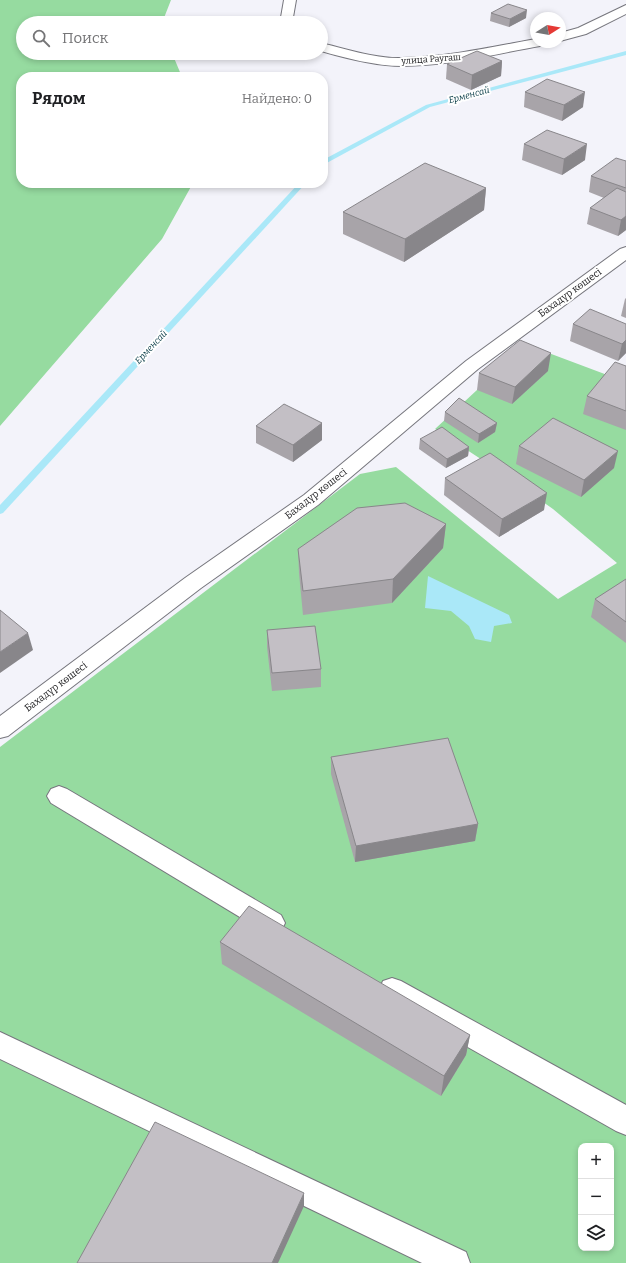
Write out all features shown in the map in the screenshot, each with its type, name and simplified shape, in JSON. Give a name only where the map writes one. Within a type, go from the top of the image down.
[{"type":"street","points":[[287,16],[290,0]]},
{"type":"street","points":[[566,35],[582,31],[626,9]]},
{"type":"street","name":"улица Раугаш","points":[[328,49],[348,55],[401,62],[461,57],[530,44]]},
{"type":"street","name":"Бахадүр көшесі","points":[[0,729],[193,583],[311,500],[472,365],[626,252]]},
{"type":"lane","points":[[59,796],[295,936]]},
{"type":"lane","points":[[371,978],[626,1121]]},
{"type":"lane","points":[[0,1045],[455,1263]]},
{"type":"green space","points":[[0,0],[171,0],[165,16],[16,16],[16,60],[175,60],[180,72],[16,72],[16,188],[190,188],[162,239],[0,426]]},
{"type":"green space","points":[[530,346],[626,382],[626,1263],[0,1263],[0,747],[360,474],[396,467],[558,599],[617,563],[553,509],[435,429],[477,390]]},
{"type":"water","points":[[428,576],[509,615],[512,623],[494,626],[491,642],[475,639],[469,626],[451,611],[425,608]]},
{"type":"building","points":[[508,4],[527,10],[510,19],[491,13]]},
{"type":"building","points":[[477,51],[502,61],[472,75],[447,64]]},
{"type":"building","points":[[547,79],[585,92],[564,105],[525,92]]},
{"type":"building","points":[[547,130],[587,144],[564,159],[524,144]]},
{"type":"building","points":[[616,158],[626,161],[626,188],[591,176]]},
{"type":"building","points":[[425,163],[486,188],[405,239],[343,212]]},
{"type":"building","points":[[617,188],[626,192],[626,216],[621,220],[590,208]]},
{"type":"building","points":[[590,309],[626,324],[626,340],[622,344],[573,324]]},
{"type":"building","points":[[520,340],[551,353],[515,387],[479,373]]},
{"type":"building","points":[[615,362],[626,366],[626,411],[587,396]]},
{"type":"building","points":[[459,398],[497,423],[479,434],[445,412]]},
{"type":"building","points":[[284,404],[322,423],[293,445],[256,426]]},
{"type":"building","points":[[553,418],[618,451],[584,480],[519,446]]},
{"type":"building","points":[[442,427],[469,447],[447,459],[420,439]]},
{"type":"building","points":[[490,453],[547,493],[502,519],[445,478]]},
{"type":"building","points":[[405,503],[446,524],[393,579],[303,591],[298,549],[357,508]]},
{"type":"building","points":[[626,579],[626,622],[595,599]]},
{"type":"building","points":[[0,610],[28,633],[0,652]]},
{"type":"building","points":[[315,626],[321,669],[272,673],[267,630]]},
{"type":"building","points":[[448,738],[478,824],[356,846],[331,757]]},
{"type":"building","points":[[249,906],[470,1035],[444,1076],[220,942]]},
{"type":"building","points":[[155,1122],[304,1193],[272,1263],[77,1263]]},
{"type":"waterway","name":"Ерменсай","points":[[328,160],[428,106],[626,53]]},
{"type":"waterway","name":"Ерменсай","points":[[0,511],[298,188]]}]
